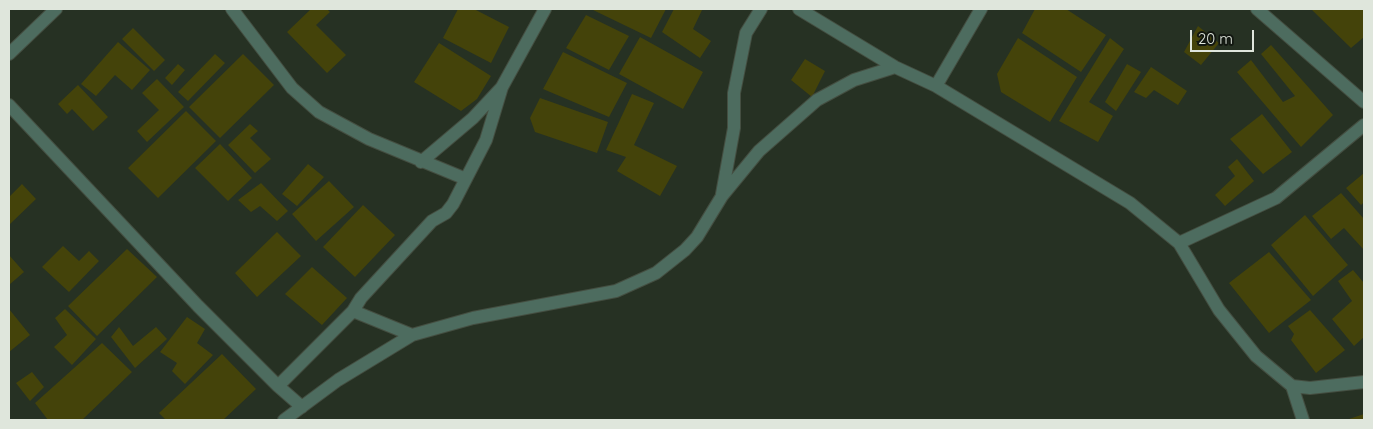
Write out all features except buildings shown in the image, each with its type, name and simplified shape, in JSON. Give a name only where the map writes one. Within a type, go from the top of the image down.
[{"type":"street","points":[[9,52],[56,9]]},
{"type":"street","points":[[232,9],[292,88],[319,112],[349,129],[421,162],[466,179]]},
{"type":"street","points":[[421,162],[473,118],[502,87],[545,9]]},
{"type":"street","points":[[722,196],[734,128],[734,93],[742,49],[746,33],[760,9]]},
{"type":"street","points":[[799,9],[895,67],[936,86],[1130,203],[1179,243],[1225,318],[1256,356],[1292,386],[1303,420]]},
{"type":"street","points":[[936,86],[981,9]]},
{"type":"street","points":[[1257,9],[1364,102]]},
{"type":"street","points":[[284,420],[338,380],[412,335],[473,318],[616,291],[656,272],[685,250],[697,237],[722,196],[759,151],[818,100],[854,80],[895,67]]},
{"type":"street","points":[[278,386],[352,311],[366,292],[432,221],[448,210],[479,158],[492,126],[502,87]]},
{"type":"street","points":[[9,105],[198,306],[278,386],[302,407]]},
{"type":"street","points":[[1179,243],[1276,198],[1364,125]]},
{"type":"street","points":[[352,311],[412,335]]},
{"type":"street","points":[[1292,386],[1310,388],[1364,382]]}]
